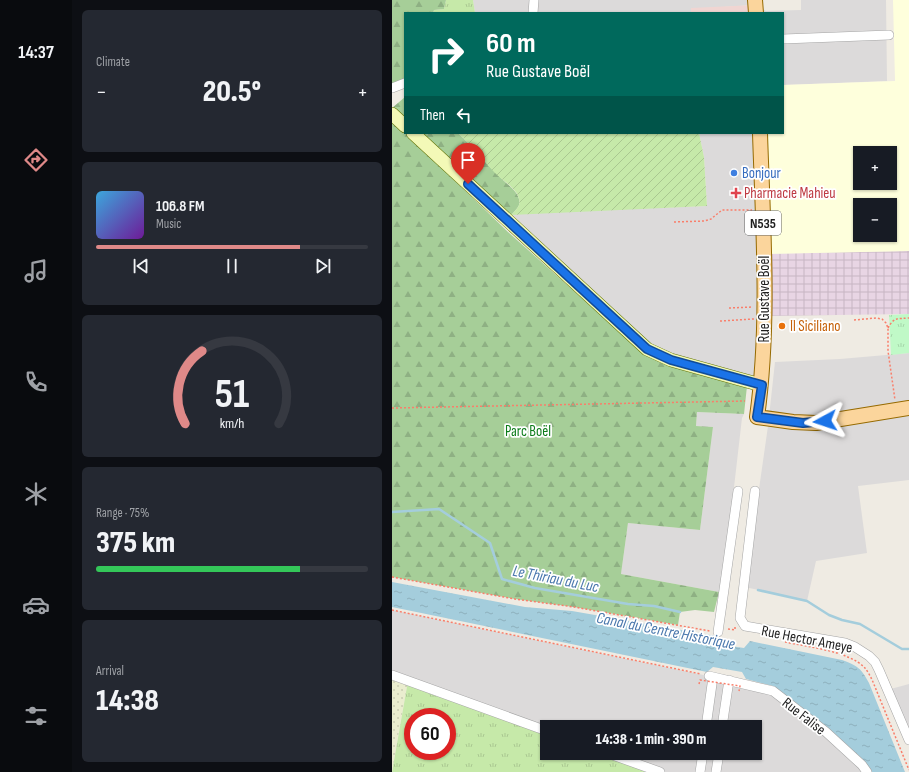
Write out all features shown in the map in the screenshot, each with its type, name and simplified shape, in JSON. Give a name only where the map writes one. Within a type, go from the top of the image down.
[{"type":"main road","points":[[755,0],[756,12]]},
{"type":"main road","name":"Rue Gustave Boël","points":[[760,134],[765,313],[762,385],[757,417],[793,422],[816,423],[903,409]]},
{"type":"street","points":[[533,12],[534,0]]},
{"type":"street","points":[[784,39],[889,35]]},
{"type":"street","points":[[392,88],[404,83]]},
{"type":"street","points":[[392,114],[404,125]]},
{"type":"street","points":[[414,134],[647,349],[671,360],[762,385]]},
{"type":"street","points":[[718,632],[738,491]]},
{"type":"street","name":"Rue Hector Ameye","points":[[754,492],[740,618],[745,626],[845,643],[861,651],[875,662],[909,740]]},
{"type":"street","points":[[392,676],[540,729]]},
{"type":"street","points":[[707,720],[711,676]]},
{"type":"street","name":"Rue Falise","points":[[711,676],[773,691],[826,732],[862,765],[867,772]]},
{"type":"street","points":[[723,720],[729,680]]},
{"type":"street","points":[[627,760],[660,772]]},
{"type":"street","points":[[700,772],[702,760]]},
{"type":"street","points":[[716,772],[718,760]]},
{"type":"path","points":[[674,222],[704,221],[711,219],[722,210],[762,209]]},
{"type":"path","points":[[729,308],[765,313]]},
{"type":"path","points":[[720,321],[765,313]]},
{"type":"path","points":[[854,320],[876,318],[882,319],[886,323],[888,328],[888,351],[903,409]]},
{"type":"path","points":[[888,328],[895,319],[909,318]]},
{"type":"path","points":[[392,408],[745,402]]},
{"type":"path","points":[[392,577],[515,600],[574,607],[718,632]]},
{"type":"path","points":[[392,610],[711,676]]},
{"type":"path","points":[[728,629],[735,630]]},
{"type":"path","points":[[782,642],[837,653],[854,661],[865,669],[873,682],[909,770]]},
{"type":"path","points":[[699,684],[700,680],[740,686],[740,691]]},
{"type":"shaded area","points":[[473,0],[755,0],[755,5],[691,9],[691,12],[475,12]]},
{"type":"shaded area","points":[[801,0],[886,0],[887,81],[784,85],[784,12],[756,12],[755,5],[766,11],[801,10]]},
{"type":"shaded area","points":[[893,0],[909,0],[909,251],[764,254],[760,134],[784,134],[784,85],[895,81]]},
{"type":"shaded area","points":[[755,5],[756,12],[691,12],[691,8]]},
{"type":"shaded area","points":[[699,134],[760,134],[761,385],[664,358],[500,214],[707,206],[704,157]]},
{"type":"shaded area","points":[[909,251],[909,314],[765,316],[764,254]]},
{"type":"shaded area","points":[[909,353],[909,480],[858,486],[867,553],[816,561],[807,601],[745,587],[768,426],[775,362],[840,359]]},
{"type":"shaded area","points":[[697,412],[744,414],[742,418],[730,522],[719,592],[621,574],[628,523],[700,530],[713,427],[696,426]]},
{"type":"shaded area","points":[[392,610],[713,677],[773,691],[867,772],[644,772],[644,766],[627,760],[762,760],[762,720],[540,720],[540,725],[392,675]]},
{"type":"shaded area","points":[[392,675],[408,681],[392,771]]},
{"type":"shaded area","points":[[909,684],[909,740],[887,690]]},
{"type":"green space","points":[[392,0],[446,0],[444,9],[434,10],[433,12],[404,12],[404,83],[392,88]]},
{"type":"green space","points":[[446,0],[473,0],[475,12],[433,12],[434,10],[444,9]]},
{"type":"green space","points":[[404,98],[404,121],[392,109]]},
{"type":"green space","name":"Parc Boël","points":[[392,120],[404,132],[404,134],[406,134],[508,232],[642,352],[661,363],[747,386],[744,414],[697,412],[696,426],[713,427],[700,530],[628,523],[621,574],[719,592],[714,612],[695,610],[680,612],[678,625],[574,607],[515,599],[392,577]]},
{"type":"green space","points":[[417,134],[459,134],[516,193],[519,199],[519,206],[516,210],[511,215],[500,214]]},
{"type":"green space","points":[[459,134],[699,134],[704,157],[707,206],[511,215],[518,208],[519,204],[519,199],[515,191],[494,172]]},
{"type":"green space","points":[[909,314],[909,353],[891,355],[889,315]]},
{"type":"green space","points":[[408,681],[540,728],[540,760],[626,760],[645,767],[644,772],[392,772]]},
{"type":"water","name":"Canal du Centre Historique","points":[[392,582],[525,607],[572,611],[716,636],[717,644],[744,648],[750,641],[842,660],[858,668],[869,683],[905,772],[871,772],[859,756],[773,686],[746,679],[742,672],[713,667],[707,672],[392,607]]},
{"type":"waterway","name":"Le Thiriau du Luc","points":[[392,512],[439,509],[490,543],[502,579],[535,588],[628,604],[654,606],[680,612]]},
{"type":"waterway","name":"Le Thiriau du Luc","points":[[758,590],[807,601],[829,615],[860,624],[902,649],[909,649]]},
{"type":"place","name":"Bonjour","points":[[734,173]]},
{"type":"place","name":"Pharmacie Mahieu","points":[[736,193]]},
{"type":"place","name":"Il Siciliano","points":[[782,326]]},
{"type":"route","points":[[468,184],[647,349],[664,358],[762,385],[757,417],[803,423],[825,421]]}]
